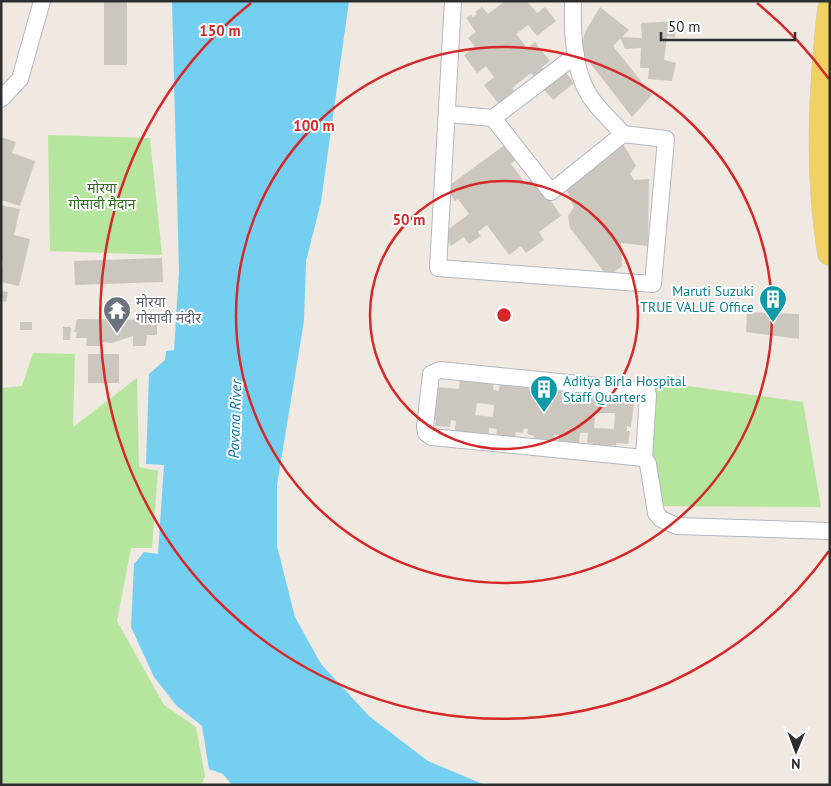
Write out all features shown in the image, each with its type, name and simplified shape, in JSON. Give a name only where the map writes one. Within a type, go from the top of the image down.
[{"type":"main road","points":[[830,10],[825,54],[822,165],[824,210],[830,253]]},
{"type":"street","points":[[1,99],[20,80],[42,1]]},
{"type":"street","points":[[453,1],[438,268],[653,284],[666,139],[624,134],[588,94],[580,76],[576,55],[573,1]]},
{"type":"street","points":[[448,114],[493,118],[576,55]]},
{"type":"street","points":[[493,118],[551,192],[624,134]]},
{"type":"street","points":[[644,458],[432,437],[426,433],[425,427],[431,374],[440,370],[647,391],[644,458],[648,464],[656,513],[668,523],[677,526],[830,531]]},
{"type":"green space","name":"मोरया गोसावी मैदान","points":[[48,135],[150,138],[162,255],[50,251]]},
{"type":"green space","points":[[33,353],[75,354],[73,427],[137,378],[139,467],[158,471],[152,548],[131,548],[117,621],[164,705],[196,727],[205,776],[201,785],[1,785],[1,388],[22,386]]},
{"type":"green space","points":[[644,380],[803,402],[821,507],[649,506]]},
{"type":"water","name":"Pavana River","points":[[172,1],[349,1],[321,202],[306,261],[304,321],[277,485],[277,546],[295,617],[321,664],[369,716],[428,761],[485,785],[232,785],[223,774],[209,769],[202,726],[176,705],[154,677],[131,627],[134,564],[144,552],[158,554],[164,465],[146,464],[149,374],[165,360],[166,351],[174,350],[179,272]]},
{"type":"building","points":[[104,1],[127,1],[127,65],[104,65]]},
{"type":"building","points":[[505,1],[527,1],[537,13],[545,7],[556,21],[537,36],[528,25],[516,34],[527,48],[535,42],[550,61],[542,67],[546,72],[536,79],[531,73],[512,88],[518,96],[502,108],[484,85],[494,77],[486,66],[477,73],[464,55],[475,47],[468,38],[476,32],[466,18],[471,15],[473,17],[477,14],[475,12],[482,7],[488,14]]},
{"type":"building","points":[[600,7],[629,30],[613,46],[652,95],[632,117],[580,50],[585,32]]},
{"type":"building","points":[[677,21],[675,38],[667,36],[664,60],[676,63],[672,81],[648,79],[649,68],[640,68],[641,48],[625,49],[620,37],[642,38],[641,23]]},
{"type":"building","points":[[562,68],[574,83],[553,100],[541,86]]},
{"type":"building","points":[[1,137],[16,142],[12,153],[35,161],[20,206],[1,200]]},
{"type":"building","points":[[622,142],[636,166],[630,174],[634,180],[649,179],[648,246],[621,243],[622,266],[608,277],[570,228],[568,216],[574,207],[566,189]]},
{"type":"building","points":[[506,144],[517,159],[511,164],[526,184],[535,177],[561,216],[539,232],[544,240],[526,253],[521,246],[509,255],[487,225],[478,232],[481,236],[469,244],[464,237],[451,246],[442,234],[469,214],[458,199],[455,201],[446,188]]},
{"type":"building","points":[[1,205],[20,209],[14,235],[30,239],[19,286],[1,282],[3,261],[1,260]]},
{"type":"building","points":[[162,258],[163,282],[75,285],[74,261]]},
{"type":"building","points":[[1,291],[8,292],[6,302],[1,301]]},
{"type":"building","name":"Maruti Suzuki TRUE VALUE Office","points":[[747,312],[799,314],[799,339],[746,332]]},
{"type":"building","name":"मोरया गोसावी मंदीर","points":[[77,319],[157,320],[157,335],[147,335],[146,346],[133,346],[133,336],[112,343],[101,342],[101,346],[86,346],[87,338],[76,338],[77,332],[74,332]]},
{"type":"building","points":[[20,322],[32,322],[32,330],[20,330]]},
{"type":"building","points":[[63,327],[71,327],[70,340],[63,340]]},
{"type":"building","name":"मोरया गोसावी मंदीर","points":[[88,354],[119,354],[119,383],[88,383]]},
{"type":"building","name":"Aditya Birla Hospital Staff Quarters","points":[[460,378],[494,381],[493,390],[499,391],[500,383],[538,390],[539,383],[561,385],[560,391],[565,392],[565,386],[585,388],[584,395],[594,396],[594,391],[623,394],[622,401],[634,403],[631,427],[627,426],[627,431],[630,431],[628,444],[616,443],[616,446],[612,445],[611,448],[592,447],[593,443],[587,443],[588,433],[580,433],[579,443],[559,441],[559,435],[554,435],[554,442],[534,441],[534,436],[527,433],[528,429],[524,428],[523,433],[516,432],[515,438],[496,436],[497,429],[489,428],[488,438],[454,435],[456,421],[451,420],[450,427],[435,426],[436,420],[429,419],[433,387],[459,389]],"holes":[[[477,403],[494,405],[493,417],[475,415]],[[595,413],[615,413],[614,429],[594,428]]]},
{"type":"place","name":"Maruti Suzuki TRUE VALUE Office","points":[[773,323]]},
{"type":"place","name":"मोरया गोसावी मंदीर","points":[[117,334]]},
{"type":"place","name":"Aditya Birla Hospital Staff Quarters","points":[[544,413]]}]
